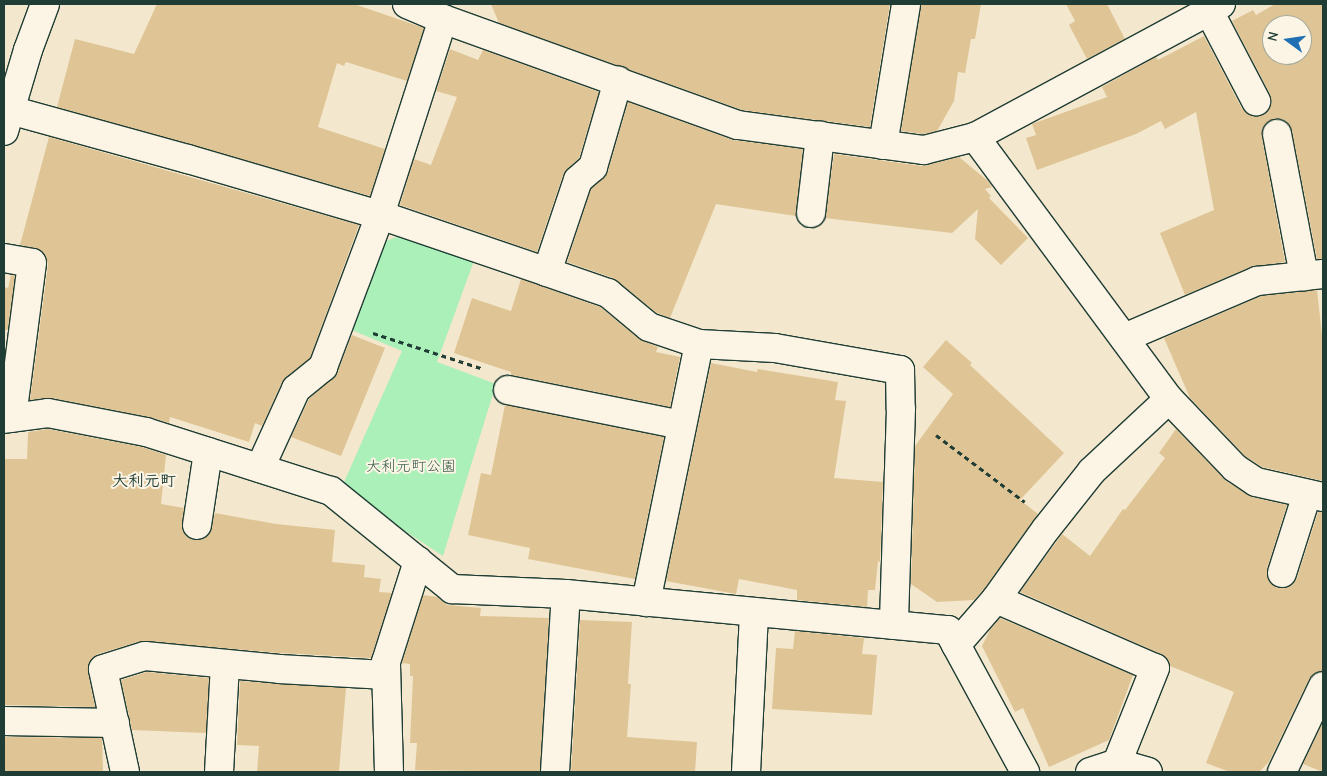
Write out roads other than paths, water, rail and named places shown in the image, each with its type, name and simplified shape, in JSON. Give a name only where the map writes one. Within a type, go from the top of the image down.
[{"type":"street","points":[[45,4],[7,112],[188,159],[380,216],[608,293],[649,327],[699,344],[775,348],[900,370],[901,409],[894,625]]},
{"type":"street","points":[[407,4],[456,16],[618,82],[738,125],[924,150],[975,137],[1212,6],[1256,101]]},
{"type":"street","points":[[883,145],[906,4]]},
{"type":"street","points":[[260,468],[296,389],[323,367],[456,16]]},
{"type":"street","points":[[546,272],[578,180],[593,167],[618,82]]},
{"type":"street","points":[[1124,338],[1257,281],[1314,275],[1277,134]]},
{"type":"street","points":[[811,213],[820,136]]},
{"type":"street","points":[[975,137],[1169,399],[1235,468],[1256,482],[1315,496],[1282,572]]},
{"type":"street","points":[[4,258],[32,263],[8,418],[48,413],[146,432],[331,491],[452,589],[566,594],[948,630],[1025,772]]},
{"type":"street","points":[[646,602],[699,344]]},
{"type":"street","points":[[508,390],[682,425]]},
{"type":"street","points":[[956,645],[996,599],[1051,522],[1092,471],[1169,399]]},
{"type":"street","points":[[197,525],[208,452]]},
{"type":"street","points":[[389,772],[386,662],[418,561]]},
{"type":"street","points":[[554,772],[566,594]]},
{"type":"street","points":[[996,599],[1155,668],[1117,763]]},
{"type":"street","points":[[746,772],[754,612]]},
{"type":"street","points":[[125,772],[103,669],[145,656],[225,664],[386,675]]},
{"type":"street","points":[[219,772],[225,664]]},
{"type":"street","points":[[1282,772],[1323,686]]},
{"type":"street","points":[[4,721],[115,723]]},
{"type":"street","points":[[1090,772],[1117,763],[1148,772]]},
{"type":"district","name":"大利元町","points":[[144,481]]},
{"type":"park label","name":"大利元町公園","points":[[411,467]]}]
